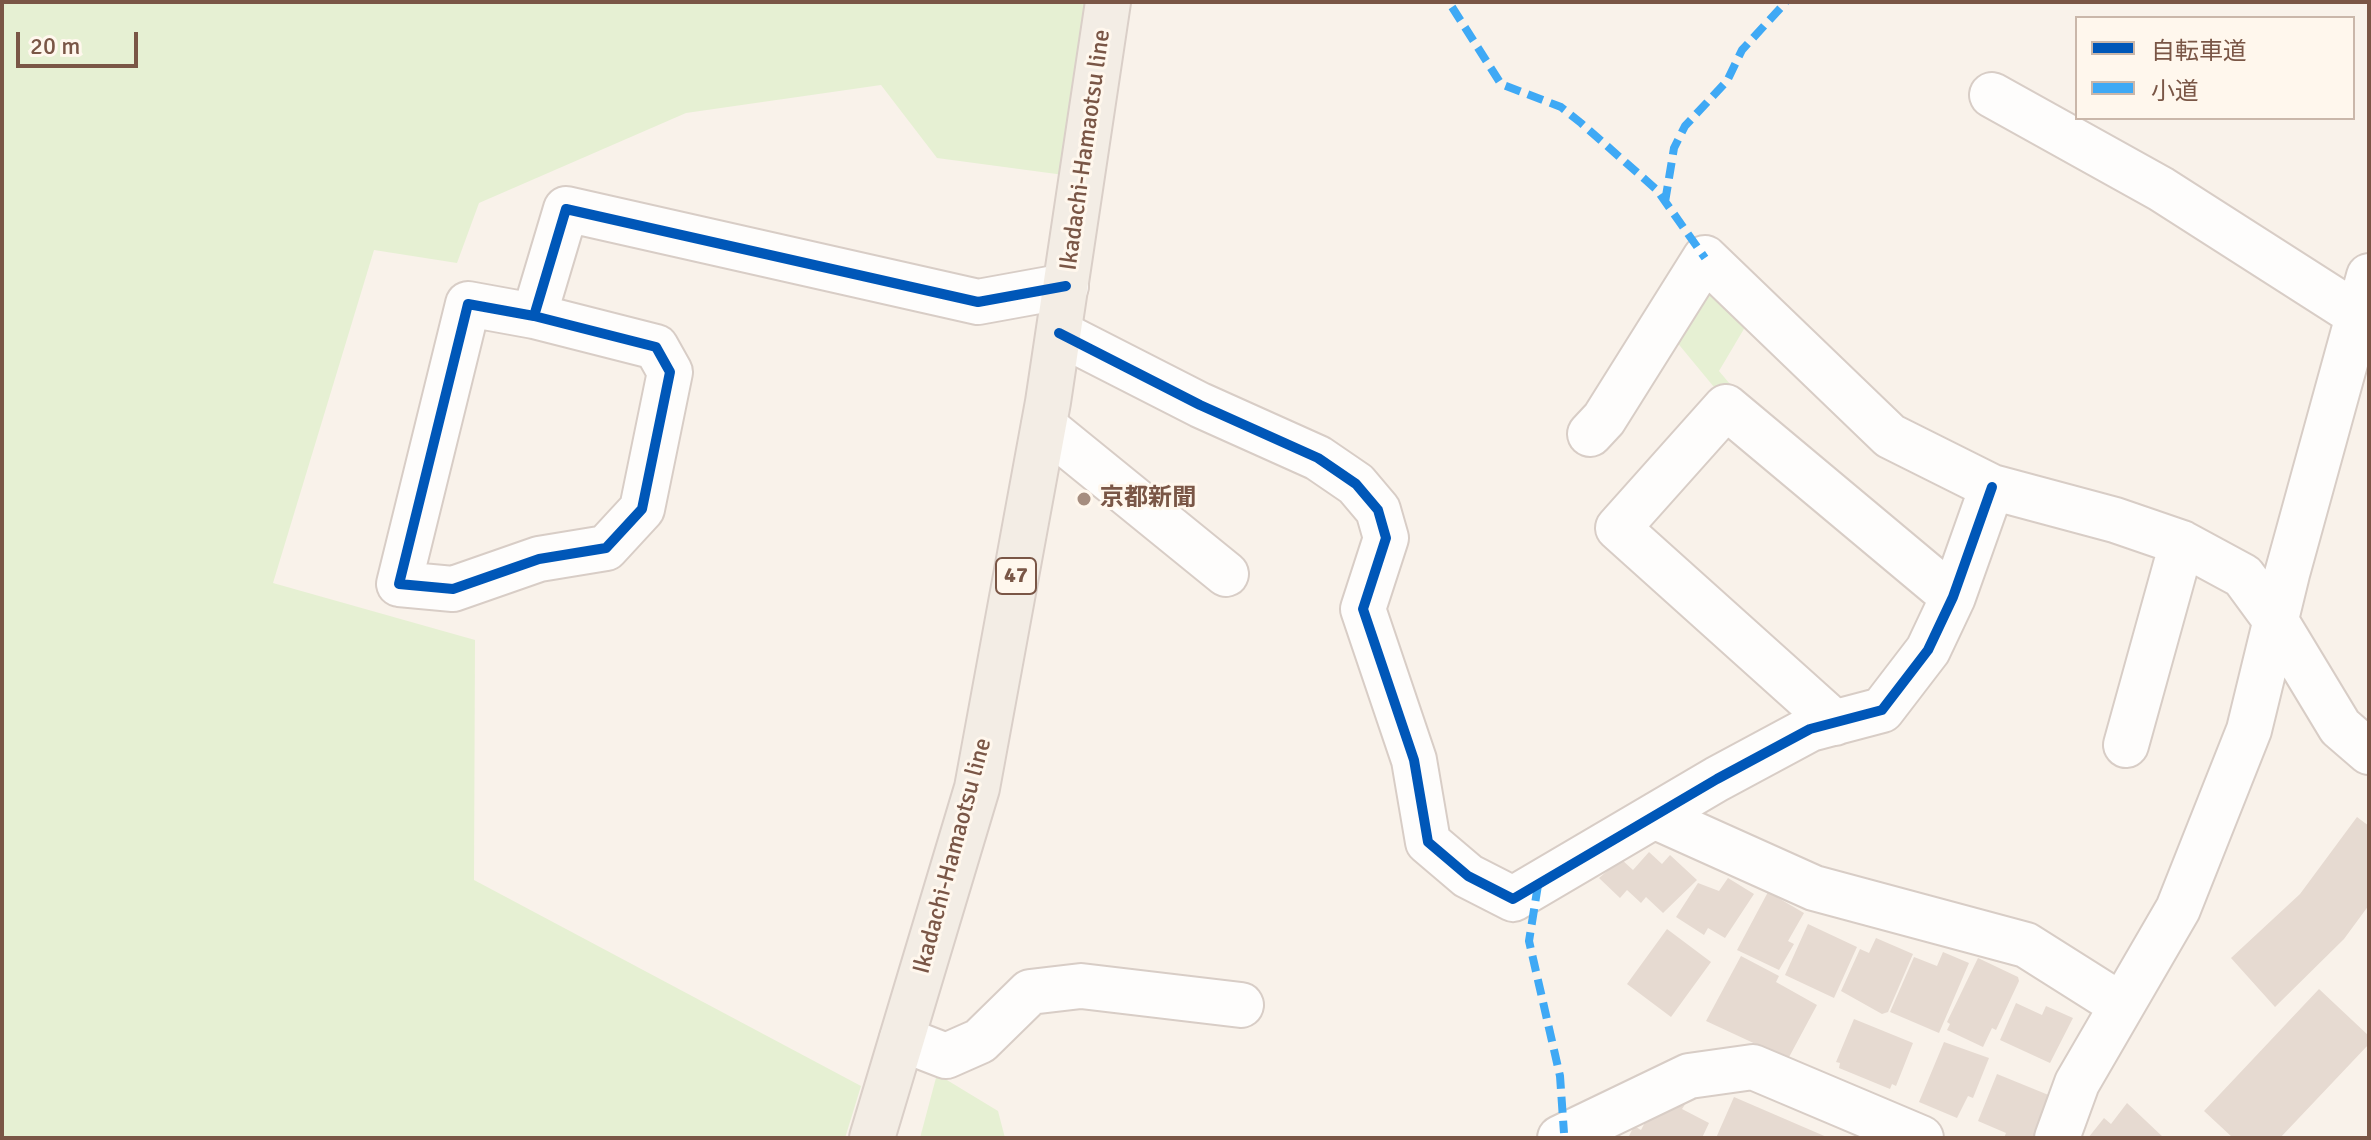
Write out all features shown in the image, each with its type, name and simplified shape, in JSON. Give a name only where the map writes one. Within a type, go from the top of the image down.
[{"type":"main road","name":"Ikadachi-Hamaotsu line","points":[[872,1138],[977,788],[1044,426],[1108,2]]},
{"type":"street","points":[[1992,95],[2364,296],[2249,730],[2178,909],[2077,1083],[2057,1138]]},
{"type":"street","points":[[534,316],[566,209],[978,302],[1066,286]]},
{"type":"street","points":[[1590,434],[1604,419],[1705,258],[1890,436],[1992,487],[2115,520],[2182,543],[2243,576],[2276,621],[2340,727],[2369,752]]},
{"type":"street","points":[[468,304],[534,316],[656,347],[670,372],[642,509],[606,548],[539,559],[453,589],[399,584],[468,304]]},
{"type":"street","points":[[1059,333],[1318,458],[1356,484],[1378,510],[1386,538],[1363,609],[1414,760],[1428,842],[1468,876],[1513,899],[1717,779],[1810,729],[1882,710],[1928,650],[1953,597],[1992,487]]},
{"type":"street","points":[[1835,723],[1618,528],[1726,407],[1953,597]]},
{"type":"street","points":[[1044,426],[1226,574]]},
{"type":"street","points":[[2126,745],[2182,543]]},
{"type":"street","points":[[1656,817],[1814,888],[2026,945],[2121,1005]]},
{"type":"street","points":[[902,1039],[946,1056],[980,1041],[1030,992],[1081,986],[1241,1005]]},
{"type":"street","points":[[1560,1138],[1689,1076],[1753,1067],[1921,1138]]},
{"type":"green space","points":[[2,2],[1086,2],[1064,175],[937,158],[881,85],[686,113],[479,203],[457,263],[374,250],[273,583],[475,640],[474,880],[861,1086],[845,1138],[2,1138]]},
{"type":"green space","points":[[1709,277],[1751,317],[1719,371],[1735,390],[1723,398],[1671,335]]},
{"type":"green space","points":[[937,1074],[998,1111],[1005,1138],[920,1138]]},
{"type":"building","points":[[2357,817],[2369,826],[2369,905],[2344,939],[2275,1007],[2231,958],[2300,894]]},
{"type":"building","points":[[1649,852],[1662,864],[1670,855],[1697,880],[1663,913],[1646,897],[1641,903],[1627,890],[1620,898],[1599,878],[1621,859],[1633,870]]},
{"type":"building","points":[[1728,878],[1754,894],[1725,938],[1708,928],[1704,935],[1676,917],[1698,883],[1719,891]]},
{"type":"building","points":[[1768,892],[1804,913],[1788,941],[1794,944],[1779,970],[1737,950]]},
{"type":"building","points":[[1808,924],[1857,947],[1834,998],[1785,975]]},
{"type":"building","points":[[1667,929],[1711,962],[1671,1017],[1627,984]]},
{"type":"building","points":[[1876,938],[1913,954],[1888,1012],[1882,1014],[1841,991],[1860,949],[1869,953]]},
{"type":"building","points":[[1943,952],[1969,963],[1939,1033],[1890,1012],[1914,957],[1937,966]]},
{"type":"building","points":[[1741,956],[1779,976],[1776,982],[1817,1005],[1788,1059],[1706,1021]]},
{"type":"building","points":[[1978,958],[2018,977],[2019,981],[1996,1030],[1992,1028],[1983,1047],[1947,1030],[1950,1024],[1947,1022]]},
{"type":"building","points":[[2319,989],[2369,1036],[2369,1044],[2280,1138],[2233,1138],[2204,1111]]},
{"type":"building","points":[[2016,1003],[2042,1015],[2046,1006],[2073,1018],[2050,1063],[2000,1040]]},
{"type":"building","points":[[1854,1019],[1913,1043],[1896,1086],[1892,1084],[1890,1089],[1839,1068],[1840,1063],[1836,1062]]},
{"type":"building","points":[[1944,1042],[1989,1058],[1973,1098],[1968,1096],[1957,1118],[1919,1102]]},
{"type":"building","points":[[1997,1074],[2051,1096],[2043,1138],[2004,1138],[2006,1133],[1978,1121]]},
{"type":"building","points":[[1734,1097],[1829,1138],[1716,1138]]},
{"type":"building","points":[[1675,1098],[1686,1103],[1682,1109],[1709,1123],[1702,1138],[1628,1138],[1634,1126],[1641,1130],[1654,1105],[1668,1112]]},
{"type":"building","points":[[2127,1103],[2164,1138],[2088,1138],[2104,1118],[2111,1124]]},
{"type":"marked path","points":[[1665,202],[1674,148],[1685,126],[1727,81],[1742,50],[1786,2]]},
{"type":"marked path","points":[[1452,7],[1501,84],[1561,107],[1581,123],[1657,190],[1705,258]]},
{"type":"marked path","points":[[1538,885],[1529,941],[1560,1076],[1564,1133]]},
{"type":"cycle path","points":[[534,316],[468,304],[399,584],[453,589],[539,559],[606,548],[642,509],[670,372],[656,347],[534,316],[566,209],[978,302],[1066,286]]},
{"type":"cycle path","points":[[1059,333],[1200,405],[1318,458],[1356,484],[1378,510],[1386,538],[1363,609],[1414,760],[1428,842],[1468,876],[1513,899],[1717,779],[1810,729],[1882,710],[1928,650],[1953,597],[1992,487]]},
{"type":"place","name":"京都新聞","points":[[1084,499]]}]
